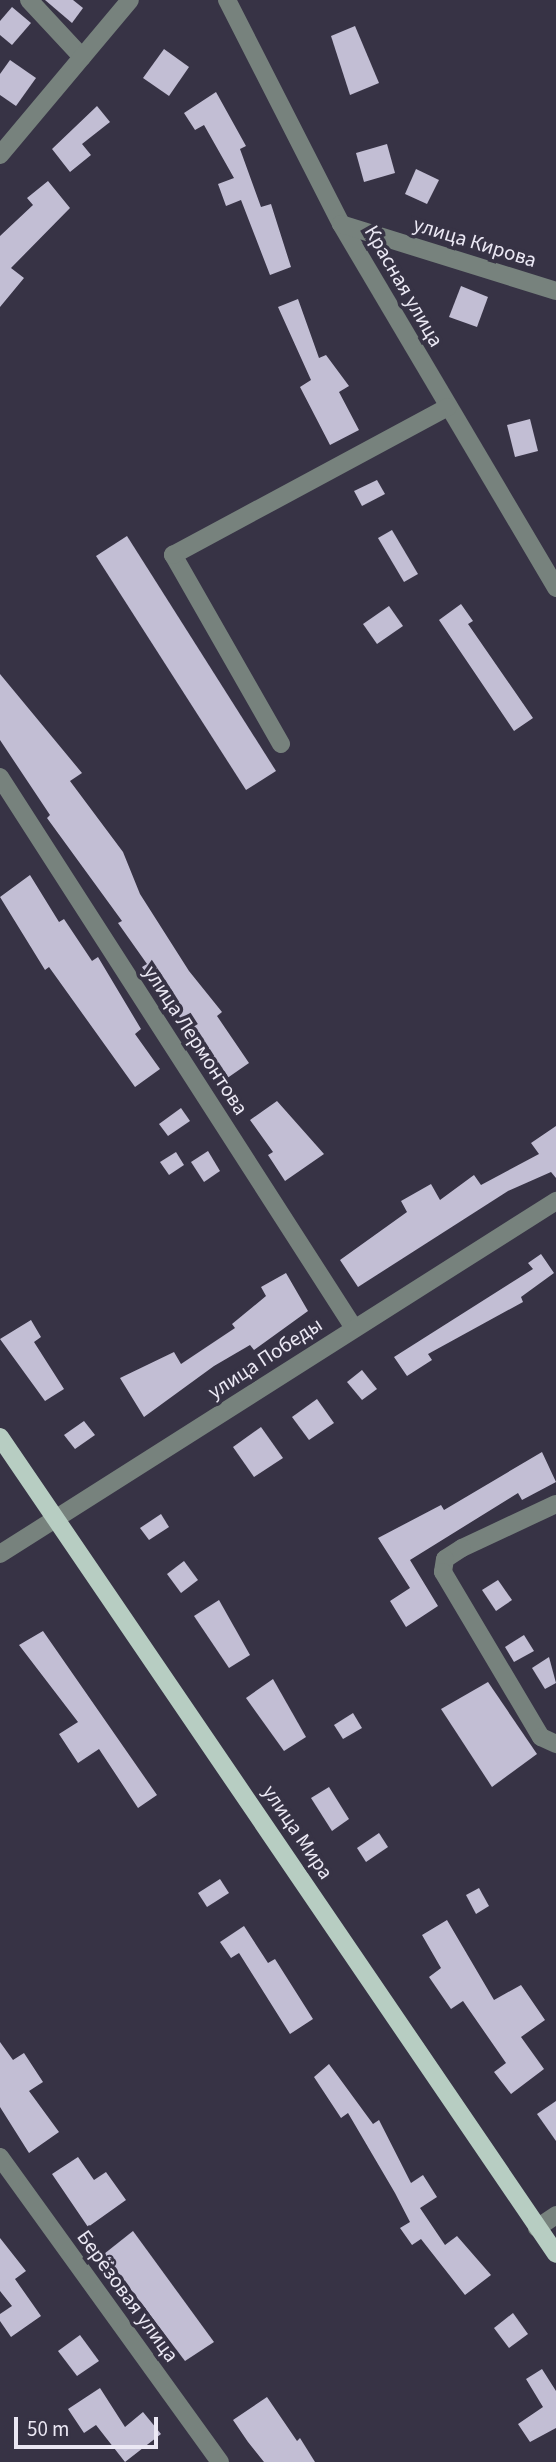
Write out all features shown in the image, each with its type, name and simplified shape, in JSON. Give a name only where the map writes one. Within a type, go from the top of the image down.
[{"type":"main road","name":"улица Мира","points":[[0,1437],[556,2254]]},
{"type":"street","points":[[29,0],[82,57]]},
{"type":"street","points":[[0,155],[130,0]]},
{"type":"street","name":"Красная улица","points":[[227,0],[341,224],[556,588]]},
{"type":"street","name":"улица Кирова","points":[[341,224],[556,291]]},
{"type":"street","points":[[281,744],[173,555],[448,407]]},
{"type":"street","name":"улица Лермонтова","points":[[0,777],[354,1328]]},
{"type":"street","name":"улица Победы","points":[[0,1554],[556,1201]]},
{"type":"street","points":[[556,1504],[462,1548],[445,1559],[443,1572],[541,1737],[556,1744]]},
{"type":"street","name":"Берёзовая улица","points":[[0,2157],[220,2462]]},
{"type":"street","points":[[537,2228],[556,2215]]},
{"type":"building","points":[[45,0],[73,0],[83,8],[72,23]]},
{"type":"building","points":[[12,7],[31,23],[12,45],[0,35],[0,21]]},
{"type":"building","points":[[355,26],[379,83],[350,95],[331,36]]},
{"type":"building","points":[[164,49],[189,67],[169,96],[143,78]]},
{"type":"building","points":[[10,60],[36,78],[16,106],[0,95],[0,74]]},
{"type":"building","points":[[216,92],[246,146],[240,149],[261,207],[271,204],[291,267],[270,275],[241,200],[226,206],[218,184],[234,178],[204,125],[195,130],[184,113]]},
{"type":"building","points":[[97,106],[110,122],[82,144],[91,155],[70,172],[52,149]]},
{"type":"building","points":[[387,144],[395,173],[364,182],[356,153]]},
{"type":"building","points":[[416,169],[439,180],[427,204],[405,194]]},
{"type":"building","points":[[48,181],[70,208],[11,268],[24,278],[0,307],[0,236],[33,205],[27,198]]},
{"type":"building","points":[[461,286],[488,297],[477,327],[449,317]]},
{"type":"building","points":[[298,299],[319,358],[326,355],[349,386],[339,392],[359,430],[330,445],[300,387],[311,380],[278,307]]},
{"type":"building","points":[[530,419],[538,451],[515,457],[507,425]]},
{"type":"building","points":[[377,480],[385,494],[362,506],[354,491]]},
{"type":"building","points":[[392,530],[418,574],[404,582],[378,538]]},
{"type":"building","points":[[127,536],[276,771],[246,790],[96,556]]},
{"type":"building","points":[[461,604],[473,621],[468,624],[533,718],[514,731],[439,620]]},
{"type":"building","points":[[389,606],[403,626],[377,644],[363,624]]},
{"type":"building","points":[[0,674],[82,773],[70,781],[123,852],[140,894],[189,971],[222,1012],[217,1016],[249,1063],[223,1081],[207,1050],[156,989],[142,967],[147,964],[118,923],[122,921],[47,818],[50,815],[0,740]]},
{"type":"building","points":[[30,875],[59,922],[64,919],[92,961],[98,957],[141,1029],[135,1034],[160,1069],[135,1087],[49,967],[45,970],[0,897]]},
{"type":"building","points":[[277,1101],[324,1154],[285,1181],[268,1155],[273,1152],[250,1120]]},
{"type":"building","points":[[181,1108],[190,1121],[168,1136],[159,1124]]},
{"type":"building","points":[[556,1126],[556,1178],[551,1172],[508,1191],[358,1287],[340,1260],[407,1212],[401,1201],[431,1184],[440,1200],[474,1175],[481,1185],[539,1154],[531,1143]]},
{"type":"building","points":[[208,1151],[220,1171],[204,1182],[191,1162]]},
{"type":"building","points":[[176,1152],[184,1165],[169,1175],[160,1162]]},
{"type":"building","points":[[541,1254],[554,1273],[521,1297],[523,1302],[428,1354],[432,1360],[407,1376],[394,1357],[533,1269],[528,1263]]},
{"type":"building","points":[[286,1273],[308,1311],[254,1350],[250,1345],[214,1366],[144,1417],[120,1378],[174,1352],[181,1364],[235,1328],[232,1324],[266,1296],[261,1287]]},
{"type":"building","points":[[31,1320],[41,1337],[34,1342],[64,1389],[45,1401],[0,1339]]},
{"type":"building","points":[[362,1370],[377,1389],[362,1400],[347,1382]]},
{"type":"building","points":[[317,1399],[334,1423],[309,1440],[292,1417]]},
{"type":"building","points":[[84,1421],[95,1435],[75,1449],[64,1435]]},
{"type":"building","points":[[261,1427],[283,1458],[254,1477],[233,1447]]},
{"type":"building","points":[[542,1452],[556,1482],[522,1500],[518,1493],[410,1560],[438,1606],[406,1627],[390,1601],[410,1588],[378,1538],[441,1505],[444,1510]]},
{"type":"building","points":[[161,1514],[169,1527],[149,1540],[140,1528]]},
{"type":"building","points":[[184,1561],[198,1580],[181,1593],[167,1574]]},
{"type":"building","points":[[498,1580],[512,1600],[496,1611],[482,1590]]},
{"type":"building","points":[[219,1600],[250,1655],[229,1668],[194,1616]]},
{"type":"building","points":[[43,1631],[157,1795],[138,1808],[99,1749],[78,1763],[59,1734],[78,1722],[19,1645]]},
{"type":"building","points":[[524,1635],[534,1651],[514,1662],[505,1647]]},
{"type":"building","points":[[549,1657],[556,1683],[545,1689],[532,1668]]},
{"type":"building","points":[[273,1679],[306,1737],[284,1751],[246,1698]]},
{"type":"building","points":[[488,1682],[537,1754],[492,1787],[441,1709]]},
{"type":"building","points":[[353,1713],[362,1728],[343,1739],[334,1725]]},
{"type":"building","points":[[329,1787],[349,1819],[332,1831],[311,1798]]},
{"type":"building","points":[[379,1833],[388,1847],[366,1862],[357,1848]]},
{"type":"building","points":[[220,1879],[229,1893],[207,1907],[198,1893]]},
{"type":"building","points":[[479,1888],[489,1906],[476,1914],[466,1895]]},
{"type":"building","points":[[447,1920],[494,2000],[521,1985],[545,2020],[521,2037],[544,2069],[511,2094],[494,2072],[506,2063],[463,2001],[451,2009],[429,1977],[441,1968],[422,1935]]},
{"type":"building","points":[[244,1926],[268,1963],[275,1959],[313,2019],[290,2034],[239,1953],[231,1958],[220,1942]]},
{"type":"building","points":[[0,2042],[13,2060],[24,2053],[43,2082],[29,2091],[59,2132],[29,2153],[0,2107]]},
{"type":"building","points":[[329,2064],[373,2124],[379,2120],[411,2183],[423,2175],[437,2197],[420,2208],[445,2245],[457,2236],[491,2275],[465,2295],[421,2239],[412,2245],[400,2228],[410,2222],[395,2193],[348,2113],[341,2118],[314,2077]]},
{"type":"building","points":[[556,2101],[556,2141],[537,2114]]},
{"type":"building","points":[[78,2157],[94,2180],[106,2172],[126,2200],[88,2227],[52,2174]]},
{"type":"building","points":[[133,2231],[214,2342],[185,2361],[104,2254]]},
{"type":"building","points":[[0,2238],[26,2271],[15,2279],[41,2316],[11,2337],[0,2321],[0,2314],[12,2306],[0,2291]]},
{"type":"building","points":[[513,2313],[528,2334],[509,2348],[494,2328]]},
{"type":"building","points":[[80,2335],[99,2361],[77,2376],[58,2351]]},
{"type":"building","points":[[542,2369],[556,2391],[556,2428],[530,2442],[518,2424],[543,2407],[526,2379]]},
{"type":"building","points":[[100,2388],[125,2427],[143,2412],[161,2434],[125,2462],[96,2425],[84,2433],[68,2409]]},
{"type":"building","points":[[267,2397],[297,2441],[300,2438],[315,2462],[264,2462],[248,2442],[233,2420]]}]
